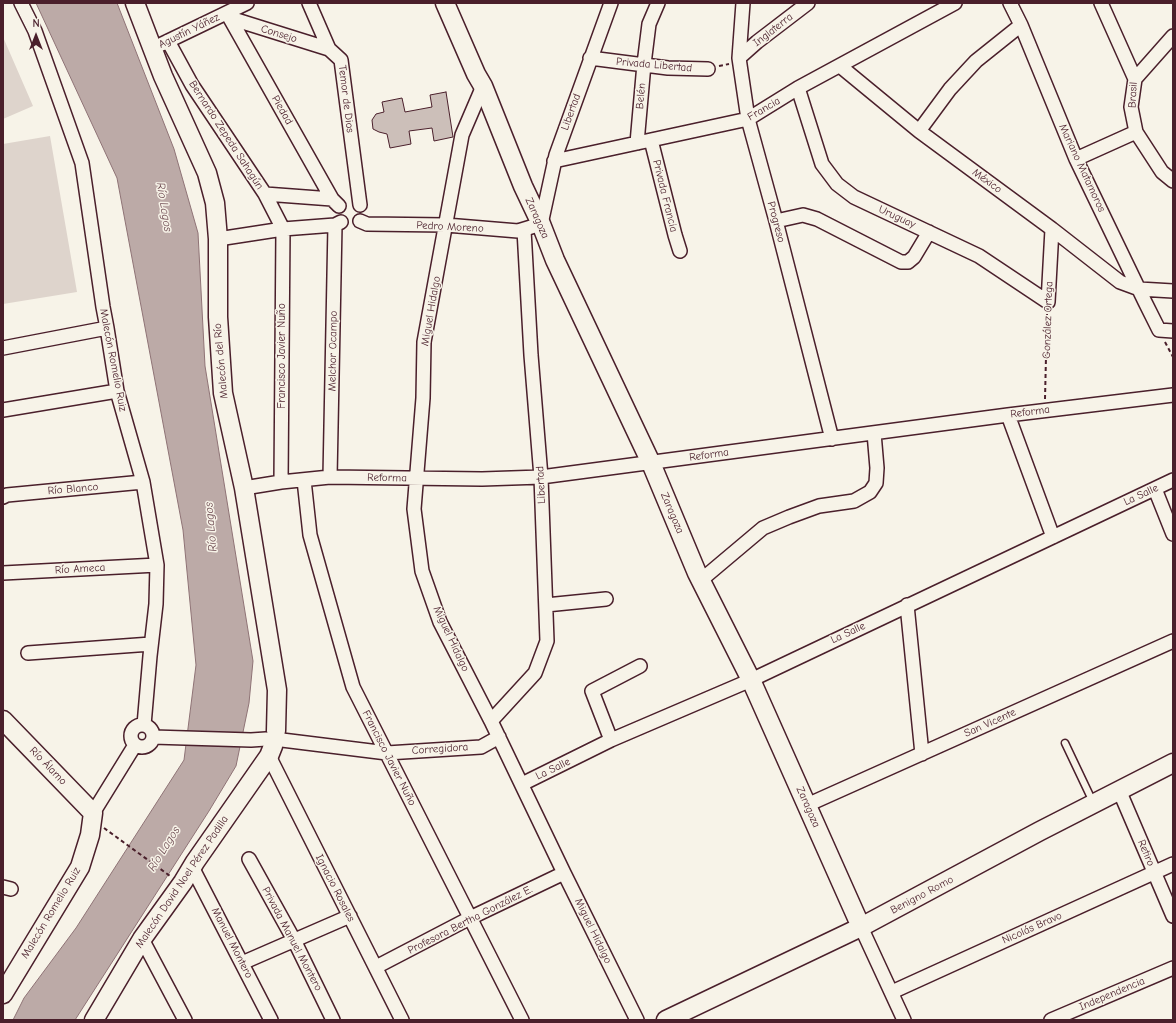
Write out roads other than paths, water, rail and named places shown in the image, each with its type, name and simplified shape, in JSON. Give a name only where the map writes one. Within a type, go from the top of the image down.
[{"type":"street","name":"Malecón Romelio Ruiz","points":[[21,3],[35,31],[82,163],[103,308],[108,328],[118,391],[143,482],[157,565],[156,604],[144,725]]},
{"type":"street","name":"Malecón del Río","points":[[135,3],[161,45],[163,76],[207,173],[216,204],[218,239],[218,317],[223,393],[244,488],[277,690],[270,742]]},
{"type":"street","name":"Agustín Yáñez","points":[[161,45],[228,16],[247,3]]},
{"type":"street","name":"Temor de Dios","points":[[309,3],[329,49],[341,60],[360,205]]},
{"type":"street","name":"Zaragoza","points":[[445,3],[476,74],[483,86],[523,186],[532,227],[555,260],[651,463],[700,580],[750,680],[861,928],[904,1020]]},
{"type":"street","name":"Libertad","points":[[491,721],[535,674],[547,641],[541,478],[531,355],[532,227],[590,58],[611,3]]},
{"type":"street","name":"Belén","points":[[637,143],[644,64],[650,24],[658,3]]},
{"type":"street","name":"Progreso","points":[[743,3],[739,58],[748,119],[832,439]]},
{"type":"street","name":"Inglaterra","points":[[739,58],[757,42],[808,3]]},
{"type":"street","name":"Francia","points":[[554,161],[748,119],[798,88],[955,3]]},
{"type":"street","name":"Mariano Matamoros","points":[[1010,3],[1021,25],[1076,159],[1159,330],[1173,331]]},
{"type":"street","name":"Brasil","points":[[1101,3],[1135,79],[1131,107],[1136,132],[1162,172],[1173,181]]},
{"type":"street","name":"Consejo","points":[[228,16],[329,49]]},
{"type":"street","name":"Piedad","points":[[228,16],[336,202]]},
{"type":"street","points":[[919,131],[950,89],[976,61],[1021,25]]},
{"type":"street","points":[[1135,79],[1173,36]]},
{"type":"street","name":"Bernardo Zepeda Sahagún","points":[[161,45],[192,85],[265,194],[283,229]]},
{"type":"street","name":"Privada Libertad","points":[[590,58],[668,68],[708,69]]},
{"type":"street","name":"México","points":[[840,66],[919,131],[1052,229],[1120,282],[1139,289],[1173,292]]},
{"type":"street","name":"Miguel Hidalgo","points":[[483,86],[462,135],[424,342],[423,398],[414,509],[422,571],[440,622],[499,737],[637,1020]]},
{"type":"street","name":"Uruguay","points":[[798,88],[822,164],[837,184],[854,197],[979,256],[1048,302]]},
{"type":"street","points":[[1076,159],[1136,132]]},
{"type":"street","name":"Privada Francia","points":[[651,140],[680,251]]},
{"type":"street","points":[[218,239],[283,229],[338,224],[353,225],[360,221],[362,213],[360,205],[357,202],[349,200],[336,202],[265,194]]},
{"type":"street","points":[[336,202],[338,224]]},
{"type":"street","points":[[776,221],[803,214],[901,262],[908,262],[914,257],[929,232]]},
{"type":"street","name":"Pedro Moreno","points":[[360,221],[367,224],[446,225],[518,231],[532,227]]},
{"type":"street","name":"Melchor Ocampo","points":[[330,478],[338,224]]},
{"type":"street","name":"Francisco Javier Nuño","points":[[281,482],[283,229]]},
{"type":"street","name":"González Ortega","points":[[1048,302],[1052,229]]},
{"type":"street","points":[[3,348],[108,328]]},
{"type":"street","points":[[3,410],[118,391]]},
{"type":"street","name":"Reforma","points":[[244,488],[281,482],[330,478],[541,478],[1044,410],[1173,395]]},
{"type":"street","points":[[1008,415],[1053,537]]},
{"type":"street","points":[[700,580],[763,528],[819,506],[854,501],[870,492],[876,483],[877,468],[874,433]]},
{"type":"street","name":"Francisco Javier Nuño","points":[[304,480],[310,535],[353,687],[522,1020]]},
{"type":"street","name":"La Salle","points":[[522,784],[611,740],[750,680],[1173,480]]},
{"type":"street","name":"Río Blanco","points":[[3,497],[7,495],[143,482]]},
{"type":"street","points":[[1155,489],[1173,534]]},
{"type":"street","name":"Río Ameca","points":[[3,573],[157,565]]},
{"type":"street","points":[[546,605],[606,599]]},
{"type":"street","points":[[907,605],[922,754]]},
{"type":"street","name":"San Vicente","points":[[807,805],[1173,641]]},
{"type":"street","points":[[28,653],[151,644]]},
{"type":"street","points":[[611,740],[592,691],[640,666]]},
{"type":"street","name":"Río Álamo","points":[[3,720],[93,813]]},
{"type":"street","points":[[144,725],[150,728],[153,737],[152,741],[143,747],[136,745],[131,739],[131,732],[136,726],[144,725]]},
{"type":"street","name":"Corregidora","points":[[153,737],[270,742],[387,753],[481,747],[499,737]]},
{"type":"street","name":"Malecón David Noel Pérez Padilla","points":[[94,1020],[142,939],[183,882],[270,742]]},
{"type":"street","name":"Ignacio Rosales","points":[[270,742],[350,916],[402,1020]]},
{"type":"street","name":"Malecón Romelio Ruiz","points":[[3,994],[80,867],[90,834],[93,813],[136,745]]},
{"type":"street","name":"Benigno Romo","points":[[666,1020],[861,928],[1173,762]]},
{"type":"street","name":"Retiro","points":[[1119,790],[1173,916]]},
{"type":"street","name":"Privada Manuel Montero","points":[[249,859],[294,940],[333,1020]]},
{"type":"street","name":"Nicolás Bravo","points":[[892,992],[1173,864]]},
{"type":"street","name":"Manuel Montero","points":[[192,867],[271,1020]]},
{"type":"street","name":"Profesora Bertha González E.","points":[[376,967],[470,918],[564,873]]},
{"type":"street","points":[[242,963],[350,916]]},
{"type":"street","points":[[142,939],[185,1020]]},
{"type":"street","name":"Independencia","points":[[1058,1019],[1173,968]]},
{"type":"lane","points":[[1066,743],[1094,803]]},
{"type":"water","name":"Río Lagos","points":[[36,3],[117,3],[174,149],[198,233],[205,366],[253,661],[249,703],[236,766],[209,811],[75,1020],[13,1020],[24,998],[76,928],[184,760],[196,665],[183,530],[117,178]]}]
